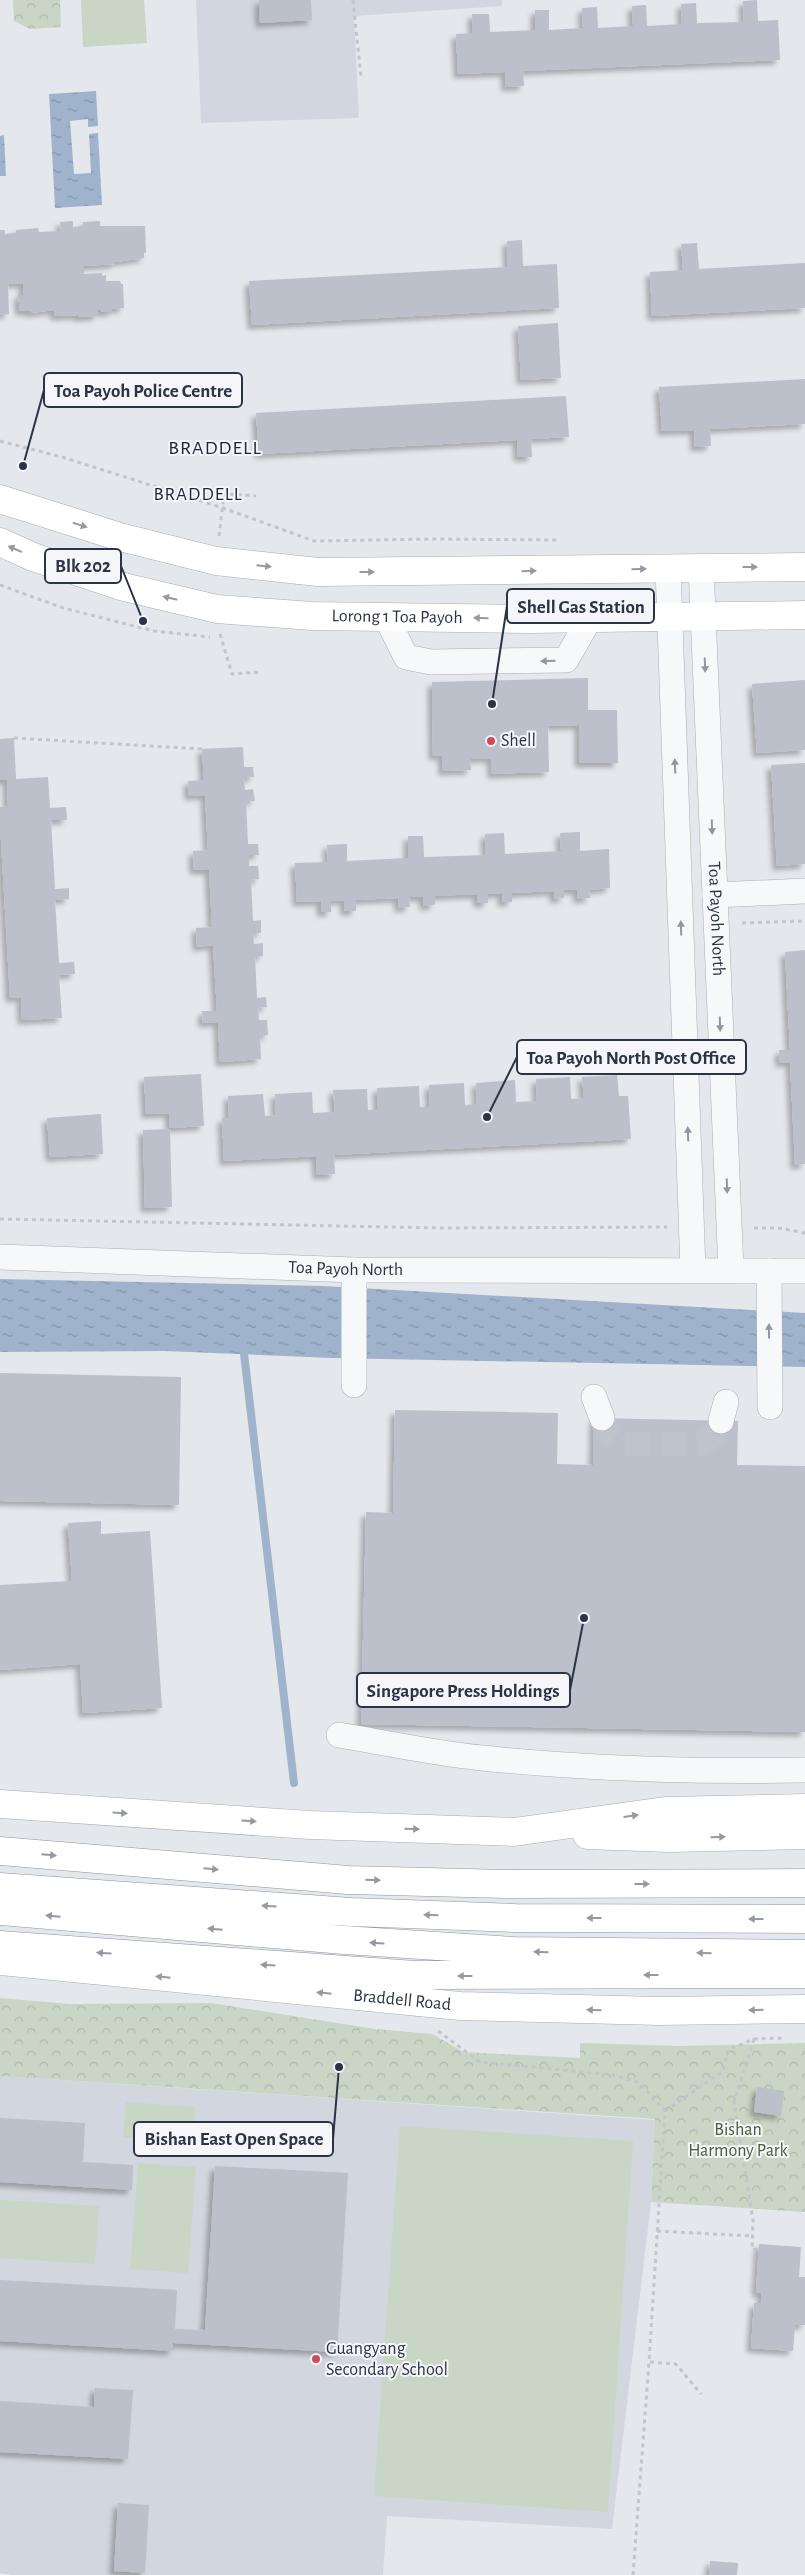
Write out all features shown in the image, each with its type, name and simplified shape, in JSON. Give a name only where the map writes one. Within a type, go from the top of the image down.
[{"type":"main road","points":[[0,499],[120,537],[216,561],[318,572],[805,567]]},
{"type":"main road","name":"Lorong 1 Toa Payoh","points":[[0,542],[33,557],[124,587],[218,609],[312,616],[386,617],[590,618],[805,615]]},
{"type":"main road","points":[[0,1804],[310,1825],[669,1838],[805,1835]]},
{"type":"main road","points":[[514,1832],[664,1811],[805,1808]]},
{"type":"main road","points":[[0,1852],[348,1880],[506,1884],[805,1883]]},
{"type":"main road","points":[[0,1887],[351,1912],[515,1918],[805,1919]]},
{"type":"main road","points":[[0,1911],[344,1940],[513,1964],[805,1974]]},
{"type":"main road","points":[[0,1945],[414,1975],[513,1964],[805,1954]]},
{"type":"main road","name":"Braddell Road","points":[[0,1961],[460,2006],[660,2011],[805,2009]]},
{"type":"street","name":"Toa Payoh North","points":[[701,567],[731,1270]]},
{"type":"street","name":"Toa Payoh North","points":[[668,568],[693,1270]]},
{"type":"street","points":[[386,617],[406,657],[431,662],[566,660],[590,618]]},
{"type":"street","points":[[715,895],[805,891]]},
{"type":"street","name":"Toa Payoh North","points":[[0,1257],[354,1277],[731,1270],[769,1280],[805,1271]]},
{"type":"street","points":[[354,1277],[354,1374]]},
{"type":"street","points":[[769,1280],[770,1407]]},
{"type":"street","points":[[339,1735],[480,1758],[580,1766],[749,1771],[805,1770]]},
{"type":"path","points":[[353,0],[361,77]]},
{"type":"path","points":[[0,441],[62,457],[223,508],[314,541],[433,539],[566,541]]},
{"type":"path","points":[[223,508],[224,494],[256,496]]},
{"type":"path","points":[[0,585],[63,608],[154,631],[221,638],[232,674],[262,672]]},
{"type":"path","points":[[14,738],[202,749]]},
{"type":"path","points":[[716,924],[805,921]]},
{"type":"path","points":[[0,1218],[439,1228],[692,1227]]},
{"type":"path","points":[[729,1227],[778,1228],[805,1233]]},
{"type":"path","points":[[433,2028],[480,2062],[613,2075],[640,2083],[665,2111],[634,2575]]},
{"type":"path","points":[[665,2111],[724,2071],[728,2050],[754,2039],[788,2038]]},
{"type":"path","points":[[754,2039],[734,2102],[753,2220],[752,2249],[758,2250]]},
{"type":"path","points":[[658,2231],[752,2236]]},
{"type":"path","points":[[649,2362],[676,2364],[702,2394]]},
{"type":"shaded area","points":[[196,0],[502,0],[502,6],[354,16],[359,118],[201,123]]},
{"type":"shaded area","name":"Guangyang Secondary School","points":[[0,2076],[655,2120],[651,2202],[612,2529],[387,2516],[383,2575],[11,2575],[0,2573]]},
{"type":"green space","points":[[13,0],[60,0],[61,27],[30,29],[14,21]]},
{"type":"green space","points":[[81,0],[144,0],[147,43],[83,47]]},
{"type":"green space","name":"Bishan Harmony Park","points":[[0,1998],[70,2004],[211,2003],[375,2029],[432,2034],[464,2052],[580,2058],[580,2043],[679,2046],[805,2043],[805,2212],[651,2202],[655,2119],[0,2076]]},
{"type":"green space","points":[[126,2102],[195,2107],[193,2142],[123,2137]]},
{"type":"green space","points":[[400,2126],[633,2141],[608,2512],[374,2496]]},
{"type":"green space","points":[[138,2163],[196,2167],[188,2273],[130,2269]]},
{"type":"green space","points":[[0,2200],[99,2206],[95,2264],[0,2258]]},
{"type":"water","points":[[96,91],[98,126],[88,127],[88,119],[70,121],[74,174],[91,173],[89,134],[98,133],[102,205],[55,208],[49,94]]},
{"type":"water","points":[[4,135],[6,176],[0,176],[0,136]]},
{"type":"water","points":[[0,1279],[323,1286],[805,1313],[805,1367],[332,1358],[165,1351],[0,1352]]},
{"type":"building","points":[[259,0],[311,0],[312,20],[260,23]]},
{"type":"building","points":[[757,0],[758,21],[778,20],[780,60],[523,71],[524,86],[506,87],[505,72],[458,74],[456,34],[473,33],[472,14],[489,14],[490,32],[535,30],[535,10],[549,10],[549,30],[583,28],[582,8],[597,7],[598,28],[633,26],[632,6],[646,5],[647,26],[682,24],[681,4],[696,3],[697,23],[744,22],[743,1]]},
{"type":"building","points":[[73,221],[73,227],[83,226],[83,222],[100,221],[100,226],[145,226],[146,253],[144,253],[144,258],[115,262],[115,264],[84,266],[84,274],[102,273],[102,276],[106,275],[106,281],[120,281],[123,284],[124,308],[112,309],[112,312],[101,312],[101,310],[98,310],[98,316],[78,317],[78,315],[55,316],[54,310],[31,313],[31,311],[20,311],[18,295],[23,295],[23,283],[8,284],[9,314],[0,315],[0,230],[5,230],[5,234],[16,233],[16,230],[38,228],[39,232],[61,231],[60,222]]},
{"type":"building","points":[[522,240],[523,266],[557,264],[559,308],[252,325],[249,281],[508,267],[507,241]]},
{"type":"building","points":[[697,243],[699,269],[805,263],[805,308],[652,316],[650,272],[683,270],[681,244]]},
{"type":"building","points":[[558,323],[561,378],[521,380],[518,326]]},
{"type":"building","points":[[805,379],[805,424],[710,429],[711,446],[695,447],[694,430],[662,431],[659,387]]},
{"type":"building","points":[[566,396],[569,437],[531,439],[532,457],[518,457],[517,440],[259,454],[256,413]]},
{"type":"building","name":"Shell","points":[[588,678],[588,710],[617,710],[618,763],[579,763],[579,725],[548,726],[549,772],[492,774],[491,758],[470,759],[471,770],[443,771],[442,755],[433,756],[432,682]]},
{"type":"building","points":[[805,680],[805,750],[757,753],[752,684]]},
{"type":"building","points":[[14,738],[16,779],[48,777],[50,808],[66,807],[67,820],[51,820],[55,889],[69,888],[69,899],[55,900],[59,963],[74,962],[75,974],[59,975],[62,1018],[22,1020],[21,997],[10,998],[0,823],[0,807],[8,806],[7,780],[0,780],[0,739]]},
{"type":"building","points":[[243,747],[244,767],[253,767],[254,777],[244,778],[245,790],[253,789],[255,801],[246,801],[248,844],[258,844],[259,855],[249,855],[249,866],[258,866],[259,879],[251,880],[253,921],[261,920],[261,933],[253,933],[254,944],[263,943],[263,956],[255,957],[257,998],[266,997],[267,1007],[258,1008],[259,1020],[267,1020],[268,1035],[260,1036],[261,1059],[220,1062],[218,1022],[203,1023],[202,1011],[217,1011],[213,945],[197,947],[196,928],[212,927],[209,870],[194,870],[193,851],[208,850],[205,795],[189,796],[188,781],[204,780],[202,749]]},
{"type":"building","points":[[805,763],[805,864],[777,866],[771,765]]},
{"type":"building","points":[[580,832],[580,851],[609,849],[610,888],[589,890],[590,898],[578,899],[577,890],[564,890],[564,898],[554,899],[554,891],[512,893],[512,902],[502,902],[502,893],[488,894],[488,903],[478,903],[477,894],[435,896],[435,905],[424,906],[423,897],[409,897],[410,907],[399,908],[398,898],[356,900],[356,911],[345,911],[344,900],[331,901],[331,912],[321,912],[321,901],[297,902],[295,863],[328,862],[327,845],[347,844],[347,861],[408,858],[408,836],[423,836],[424,857],[486,855],[485,834],[504,833],[505,854],[561,851],[560,833]]},
{"type":"building","points":[[805,950],[805,1164],[795,1165],[790,1062],[780,1063],[779,1050],[790,1050],[785,952]]},
{"type":"building","points":[[201,1074],[204,1126],[170,1128],[169,1113],[146,1114],[144,1077]]},
{"type":"building","points":[[617,1075],[619,1096],[628,1096],[631,1139],[334,1155],[335,1174],[317,1175],[316,1156],[224,1161],[222,1118],[229,1118],[228,1096],[263,1094],[265,1116],[276,1115],[275,1094],[312,1092],[313,1113],[335,1112],[333,1090],[367,1089],[368,1110],[378,1110],[377,1088],[419,1086],[420,1107],[430,1107],[429,1085],[464,1083],[465,1105],[477,1104],[476,1083],[515,1080],[516,1102],[537,1101],[536,1079],[570,1077],[571,1099],[584,1098],[582,1077]]},
{"type":"building","points":[[101,1114],[103,1154],[50,1157],[47,1118]]},
{"type":"building","points":[[170,1129],[172,1207],[145,1208],[143,1130]]},
{"type":"building","points":[[0,1373],[181,1377],[179,1505],[0,1501]]},
{"type":"building","points":[[395,1410],[558,1413],[557,1464],[593,1465],[594,1418],[738,1421],[737,1465],[805,1466],[805,1732],[361,1724],[366,1512],[393,1513]]},
{"type":"building","points":[[101,1521],[101,1534],[150,1531],[162,1708],[83,1713],[80,1664],[0,1670],[0,1585],[72,1581],[68,1523]]},
{"type":"building","points":[[757,2087],[784,2091],[781,2116],[754,2112]]},
{"type":"building","points":[[0,2118],[85,2123],[83,2162],[133,2165],[132,2190],[0,2182]]},
{"type":"building","points":[[215,2166],[348,2173],[337,2352],[173,2343],[173,2351],[0,2341],[0,2280],[177,2290],[175,2329],[205,2330]]},
{"type":"building","points":[[759,2244],[801,2247],[799,2277],[805,2277],[805,2325],[795,2325],[793,2351],[751,2348],[754,2303],[761,2303],[762,2293],[756,2292]]},
{"type":"building","points":[[95,2388],[133,2390],[128,2459],[0,2452],[0,2401],[94,2407]]},
{"type":"building","points":[[118,2503],[149,2505],[145,2573],[114,2571]]},
{"type":"building","points":[[710,2561],[738,2563],[737,2575],[709,2575]]},
{"type":"waterway","points":[[243,1345],[294,1783]]},
{"type":"tunnel","points":[[602,1418],[607,1433],[622,1444],[702,1444],[714,1434],[721,1421]]},
{"type":"place","name":"Toa Payoh Police Centre","points":[[23,466]]},
{"type":"place","name":"Blk 202","points":[[143,621]]},
{"type":"place","name":"Shell Gas Station","points":[[492,704]]},
{"type":"place","name":"Shell","points":[[491,741]]},
{"type":"place","name":"Toa Payoh North Post Office","points":[[487,1117]]},
{"type":"place","name":"Singapore Press Holdings","points":[[584,1618]]},
{"type":"place","name":"Bishan East Open Space","points":[[339,2067]]},
{"type":"place","name":"Guangyang Secondary School","points":[[316,2359]]},
{"type":"district","name":"BRADDELL","points":[[215,448]]},
{"type":"district","name":"BRADDELL","points":[[198,494]]}]
